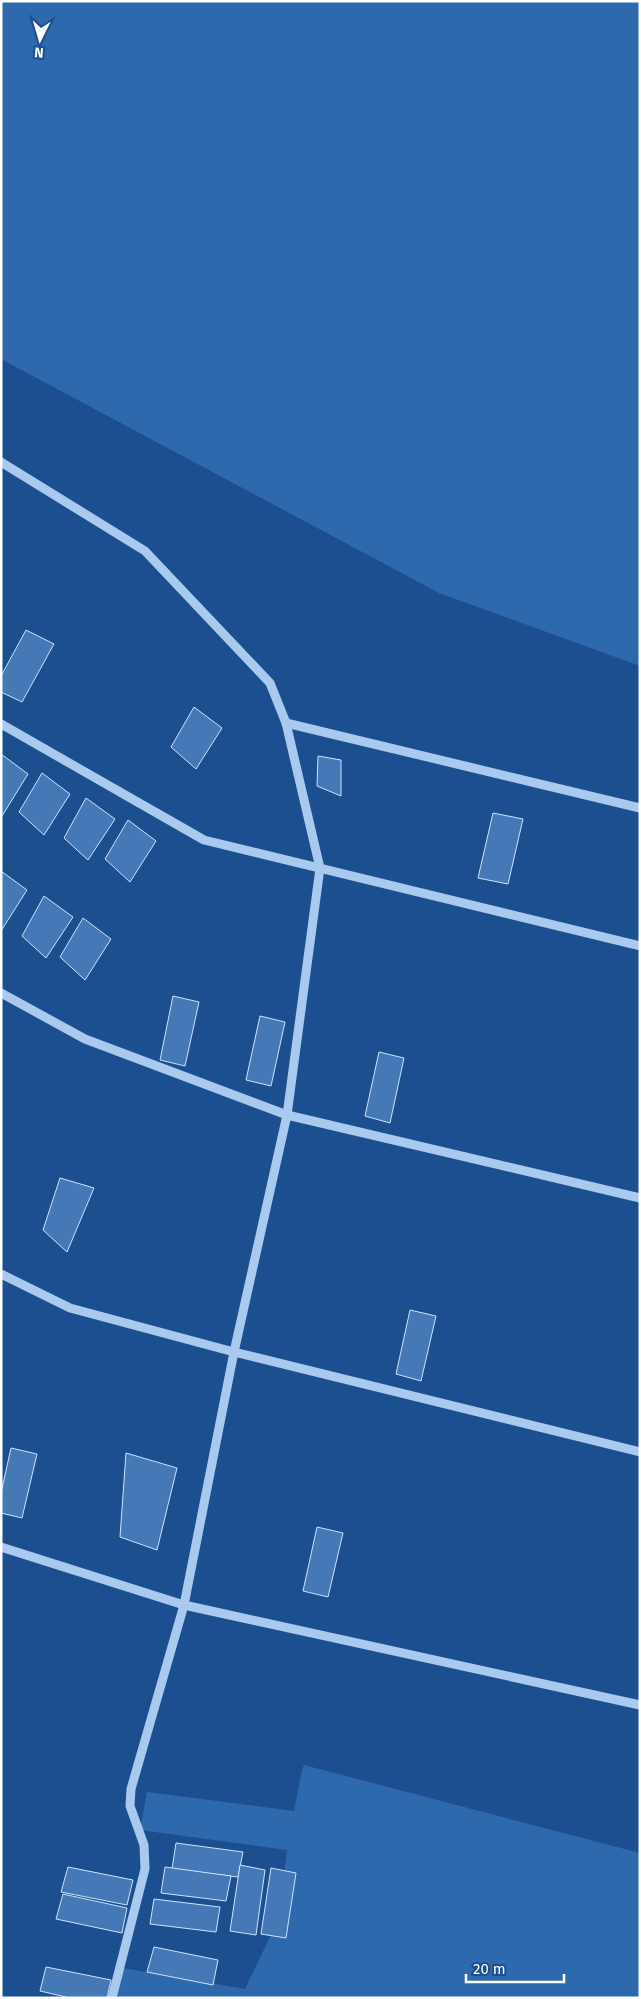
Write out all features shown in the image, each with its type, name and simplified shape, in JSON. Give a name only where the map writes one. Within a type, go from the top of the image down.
[{"type":"street","points":[[1,462],[145,550],[270,683],[286,723],[320,868],[287,1115],[234,1352],[184,1605],[131,1789],[130,1806],[144,1845],[146,1869],[112,1998]]},
{"type":"street","points":[[286,723],[640,808]]},
{"type":"street","points":[[1,724],[204,840],[640,946]]},
{"type":"street","points":[[1,993],[85,1039],[287,1115],[640,1198]]},
{"type":"street","points":[[1,1274],[70,1308],[234,1352],[640,1452]]},
{"type":"street","points":[[1,1547],[184,1605],[640,1705]]},
{"type":"shaded area","points":[[1,1],[640,1],[640,666],[439,593],[1,359]]},
{"type":"shaded area","points":[[304,1765],[640,1853],[640,1998],[115,1998],[123,1968],[245,1989],[278,1920],[287,1850],[140,1830],[147,1792],[294,1811]]},
{"type":"building","points":[[26,630],[54,644],[22,702],[1,692],[1,676]]},
{"type":"building","points":[[194,707],[222,728],[196,769],[171,747]]},
{"type":"building","points":[[1,754],[28,774],[2,816],[1,815]]},
{"type":"building","points":[[318,756],[341,760],[341,796],[317,786]]},
{"type":"building","points":[[42,773],[70,794],[44,835],[19,812]]},
{"type":"building","points":[[86,798],[115,819],[88,860],[64,838]]},
{"type":"building","points":[[493,813],[523,819],[508,884],[478,878]]},
{"type":"building","points":[[128,820],[156,841],[130,882],[105,859]]},
{"type":"building","points":[[1,871],[27,890],[1,931]]},
{"type":"building","points":[[44,896],[73,917],[46,958],[22,936]]},
{"type":"building","points":[[83,918],[111,939],[85,980],[60,957]]},
{"type":"building","points":[[173,996],[199,1002],[185,1066],[160,1060]]},
{"type":"building","points":[[260,1016],[285,1022],[271,1086],[246,1080]]},
{"type":"building","points":[[379,1052],[404,1058],[390,1123],[365,1116]]},
{"type":"building","points":[[60,1178],[94,1188],[67,1252],[43,1230]]},
{"type":"building","points":[[410,1310],[436,1316],[421,1381],[396,1374]]},
{"type":"building","points":[[11,1448],[37,1454],[22,1518],[1,1513],[1,1493]]},
{"type":"building","points":[[126,1453],[177,1468],[157,1550],[120,1537]]},
{"type":"building","points":[[317,1527],[343,1533],[328,1597],[303,1591]]},
{"type":"building","points":[[176,1843],[243,1852],[238,1877],[172,1869]]},
{"type":"building","points":[[240,1865],[265,1870],[256,1935],[230,1931]]},
{"type":"building","points":[[68,1867],[133,1880],[127,1905],[61,1892]]},
{"type":"building","points":[[165,1867],[231,1876],[226,1901],[161,1893]]},
{"type":"building","points":[[271,1868],[296,1873],[286,1938],[261,1934]]},
{"type":"building","points":[[63,1894],[127,1908],[122,1933],[56,1919]]},
{"type":"building","points":[[154,1899],[220,1907],[216,1932],[150,1924]]},
{"type":"building","points":[[154,1947],[218,1960],[213,1985],[147,1972]]},
{"type":"building","points":[[46,1967],[111,1980],[107,1998],[70,1998],[40,1991]]}]
